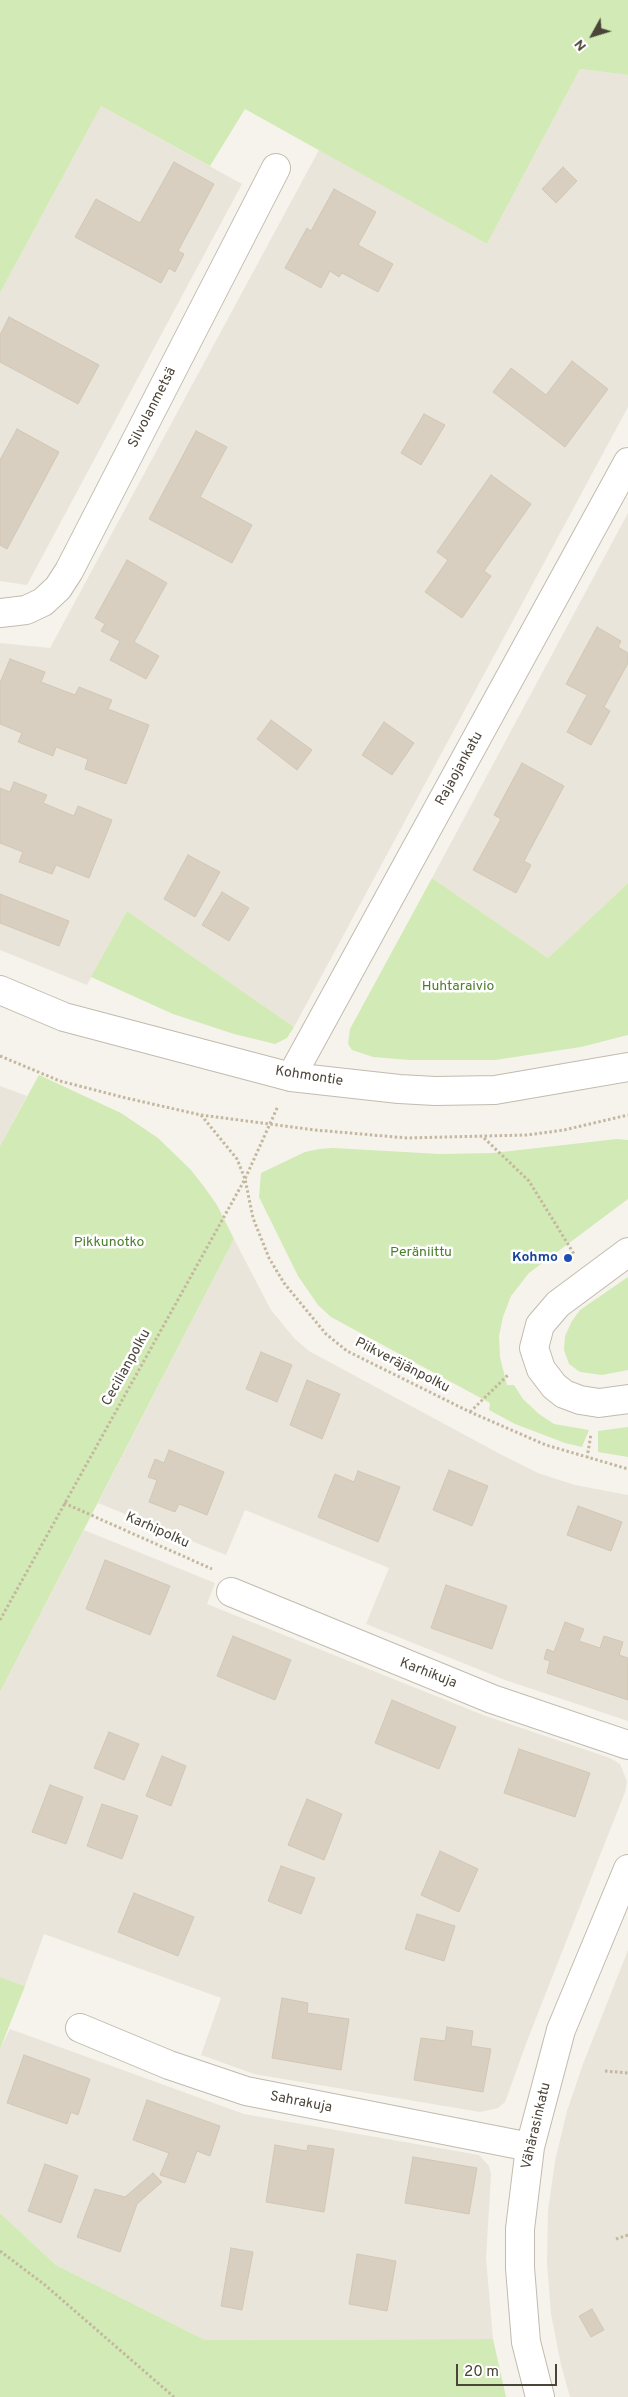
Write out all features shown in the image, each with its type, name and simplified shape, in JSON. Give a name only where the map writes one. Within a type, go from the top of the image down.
[{"type":"street","name":"Silvolanmetsä","points":[[0,613],[26,610],[43,602],[58,588],[69,571],[276,168]]},
{"type":"street","name":"Rajaojankatu","points":[[292,1077],[628,462]]},
{"type":"street","name":"Kohmontie","points":[[0,990],[64,1017],[292,1077],[399,1089],[435,1091],[495,1090],[628,1067]]},
{"type":"street","points":[[628,1252],[558,1304],[540,1325],[534,1348],[541,1369],[554,1386],[564,1394],[580,1400],[599,1403],[628,1399]]},
{"type":"street","name":"Karhikuja","points":[[231,1592],[492,1699],[628,1745]]},
{"type":"street","name":"Vähärasinkatu","points":[[540,2397],[526,2342],[520,2268],[520,2229],[530,2147],[561,2030],[628,1868]]},
{"type":"street","name":"Sahrakuja","points":[[80,2028],[177,2068],[246,2091],[530,2147]]},
{"type":"path","points":[[0,1056],[60,1081],[201,1115],[269,1125],[407,1138],[527,1136],[564,1130],[628,1114]]},
{"type":"path","name":"Piikveräjänpolku","points":[[201,1115],[237,1159],[245,1179],[253,1218],[269,1258],[300,1305],[326,1334],[347,1351],[422,1390],[470,1412],[546,1445],[628,1469]]},
{"type":"path","name":"Cecilianpolku","points":[[0,1620],[245,1179],[269,1125]]},
{"type":"path","points":[[483,1137],[529,1181],[574,1254]]},
{"type":"path","points":[[470,1412],[512,1370]]},
{"type":"path","points":[[587,1458],[592,1427]]},
{"type":"path","name":"Karhipolku","points":[[64,1503],[211,1567],[231,1592]]},
{"type":"path","points":[[605,2071],[628,2073]]},
{"type":"path","points":[[616,2240],[628,2235]]},
{"type":"path","points":[[0,2251],[45,2285],[174,2397]]},
{"type":"shaded area","points":[[580,69],[628,75],[628,407],[294,1027],[127,911],[87,985],[0,950],[0,643],[50,648],[319,150],[487,244]]},
{"type":"shaded area","points":[[101,106],[242,184],[27,585],[0,581],[0,293]]},
{"type":"shaded area","points":[[628,513],[628,883],[548,958],[432,878]]},
{"type":"shaded area","points":[[0,1086],[27,1096],[0,1146]]},
{"type":"shaded area","points":[[234,1239],[271,1310],[295,1339],[309,1351],[538,1473],[575,1485],[628,1495],[628,1721],[505,1680],[366,1624],[389,1568],[245,1510],[226,1555],[98,1503]]},
{"type":"shaded area","points":[[84,1530],[215,1583],[207,1604],[483,1715],[610,1758],[620,1764],[627,1781],[625,1792],[527,2041],[505,2102],[498,2108],[480,2112],[254,2074],[201,2055],[221,1998],[44,1934],[25,1986],[0,1977],[0,1692]]},
{"type":"shaded area","points":[[628,1950],[628,2397],[570,2397],[561,2365],[551,2314],[547,2263],[548,2211],[555,2161],[567,2111],[583,2064]]},
{"type":"shaded area","points":[[10,2029],[244,2114],[479,2155],[489,2166],[491,2175],[486,2258],[493,2339],[205,2340],[56,2265],[0,2213],[0,2049]]},
{"type":"green space","points":[[0,0],[628,0],[628,75],[580,69],[487,244],[245,109],[210,166],[101,106],[0,293]]},
{"type":"green space","name":"Huhtaraivio","points":[[432,878],[548,958],[628,883],[628,1035],[581,1047],[495,1060],[410,1060],[373,1057],[352,1050],[348,1044],[350,1029]]},
{"type":"green space","points":[[127,911],[294,1027],[287,1038],[275,1044],[234,1034],[173,1014],[91,977]]},
{"type":"green space","name":"Pikkunotko","points":[[39,1075],[121,1113],[158,1138],[191,1170],[205,1188],[217,1205],[234,1239],[0,1692],[0,1146]]},
{"type":"green space","name":"Peräniittu","points":[[617,1139],[628,1140],[628,1199],[529,1273],[511,1296],[503,1317],[499,1336],[500,1357],[507,1385],[514,1385],[523,1399],[539,1414],[554,1424],[589,1430],[582,1447],[565,1443],[515,1424],[489,1410],[490,1403],[331,1317],[318,1305],[298,1276],[259,1197],[261,1173],[305,1152],[319,1149],[333,1148],[440,1154],[493,1153]]},
{"type":"green space","points":[[628,1277],[628,1370],[602,1375],[580,1372],[569,1364],[564,1350],[565,1336],[572,1321],[580,1310]]},
{"type":"green space","points":[[628,1427],[628,1457],[598,1452],[598,1431]]},
{"type":"green space","points":[[0,1977],[25,1986],[0,2049]]},
{"type":"green space","points":[[0,2213],[56,2265],[205,2340],[493,2339],[506,2397],[0,2397]]},
{"type":"building","points":[[174,162],[214,184],[178,251],[184,254],[175,272],[169,268],[161,283],[75,237],[96,199],[140,223]]},
{"type":"building","points":[[563,167],[577,181],[556,203],[542,189]]},
{"type":"building","points":[[334,189],[376,212],[358,245],[393,264],[378,292],[342,273],[339,277],[330,271],[321,288],[285,268],[307,228],[311,231]]},
{"type":"building","points":[[9,317],[99,365],[78,404],[0,362],[0,335]]},
{"type":"building","points":[[572,361],[608,389],[565,447],[493,392],[511,368],[546,395]]},
{"type":"building","points":[[424,414],[445,425],[421,465],[401,453]]},
{"type":"building","points":[[17,429],[59,452],[7,549],[0,545],[0,460]]},
{"type":"building","points":[[196,431],[227,447],[200,497],[252,525],[232,563],[149,519]]},
{"type":"building","points":[[491,475],[531,504],[484,571],[491,576],[462,618],[425,592],[448,560],[437,552]]},
{"type":"building","points":[[127,560],[167,583],[134,642],[159,656],[146,679],[110,660],[120,641],[101,631],[105,624],[95,618]]},
{"type":"building","points":[[597,627],[621,641],[618,647],[628,653],[628,663],[604,707],[610,711],[591,745],[567,732],[587,695],[566,684]]},
{"type":"building","points":[[10,659],[45,672],[41,682],[75,695],[79,687],[112,700],[108,709],[149,725],[126,784],[85,769],[88,759],[56,747],[53,756],[18,742],[22,733],[0,724],[0,683]]},
{"type":"building","points":[[271,720],[312,750],[297,770],[257,739]]},
{"type":"building","points":[[384,722],[414,743],[392,775],[362,755]]},
{"type":"building","points":[[522,763],[564,786],[524,861],[531,865],[516,893],[473,870],[501,819],[494,815]]},
{"type":"building","points":[[14,782],[47,795],[43,803],[74,816],[78,806],[112,820],[89,878],[56,865],[52,874],[19,862],[23,852],[0,843],[0,788],[10,792]]},
{"type":"building","points":[[188,855],[220,872],[195,917],[164,899]]},
{"type":"building","points":[[222,892],[249,908],[229,941],[202,925]]},
{"type":"building","points":[[0,894],[69,921],[59,946],[0,923]]},
{"type":"building","points":[[261,1352],[292,1365],[277,1402],[246,1389]]},
{"type":"building","points":[[307,1380],[340,1394],[322,1439],[290,1425]]},
{"type":"building","points":[[169,1450],[224,1472],[207,1515],[179,1504],[175,1512],[149,1502],[157,1480],[148,1477],[155,1459],[164,1463]]},
{"type":"building","points":[[449,1470],[488,1486],[472,1526],[433,1510]]},
{"type":"building","points":[[358,1471],[400,1487],[378,1542],[318,1517],[335,1474],[354,1482]]},
{"type":"building","points":[[578,1506],[622,1522],[611,1551],[567,1535]]},
{"type":"building","points":[[105,1560],[170,1586],[150,1635],[86,1609]]},
{"type":"building","points":[[446,1585],[507,1606],[492,1649],[431,1628]]},
{"type":"building","points":[[565,1622],[584,1629],[579,1641],[600,1648],[604,1636],[623,1642],[619,1655],[628,1658],[628,1700],[547,1673],[550,1661],[544,1659],[547,1649],[554,1652]]},
{"type":"building","points":[[233,1636],[291,1660],[275,1700],[217,1676]]},
{"type":"building","points":[[392,1700],[456,1727],[439,1769],[375,1743]]},
{"type":"building","points":[[109,1732],[139,1744],[124,1780],[94,1768]]},
{"type":"building","points":[[519,1749],[590,1773],[575,1817],[504,1793]]},
{"type":"building","points":[[162,1756],[186,1766],[171,1806],[146,1796]]},
{"type":"building","points":[[50,1785],[83,1797],[66,1844],[32,1832]]},
{"type":"building","points":[[307,1799],[342,1814],[324,1860],[288,1845]]},
{"type":"building","points":[[102,1804],[138,1816],[122,1859],[87,1846]]},
{"type":"building","points":[[440,1851],[478,1869],[459,1912],[421,1895]]},
{"type":"building","points":[[281,1866],[315,1878],[301,1914],[268,1901]]},
{"type":"building","points":[[134,1893],[194,1917],[178,1956],[118,1932]]},
{"type":"building","points":[[417,1914],[455,1926],[444,1961],[405,1949]]},
{"type":"building","points":[[282,1998],[308,2003],[307,2013],[349,2019],[341,2070],[272,2058]]},
{"type":"building","points":[[447,2027],[473,2031],[471,2046],[491,2049],[483,2092],[414,2080],[421,2038],[445,2041]]},
{"type":"building","points":[[24,2055],[90,2079],[78,2115],[71,2112],[67,2124],[7,2103]]},
{"type":"building","points":[[147,2100],[220,2126],[210,2156],[197,2151],[185,2183],[160,2175],[169,2153],[133,2140]]},
{"type":"building","points":[[275,2145],[307,2151],[308,2145],[334,2149],[324,2212],[266,2202]]},
{"type":"building","points":[[413,2157],[477,2168],[469,2214],[405,2203]]},
{"type":"building","points":[[45,2164],[78,2176],[61,2223],[28,2211]]},
{"type":"building","points":[[153,2173],[162,2182],[137,2204],[120,2252],[77,2237],[95,2189],[125,2197]]},
{"type":"building","points":[[231,2248],[253,2252],[242,2310],[221,2306]]},
{"type":"building","points":[[357,2254],[396,2261],[387,2311],[349,2304]]},
{"type":"building","points":[[592,2309],[604,2330],[591,2337],[579,2316]]},
{"type":"place","name":"Kohmo","points":[[568,1258]]}]
